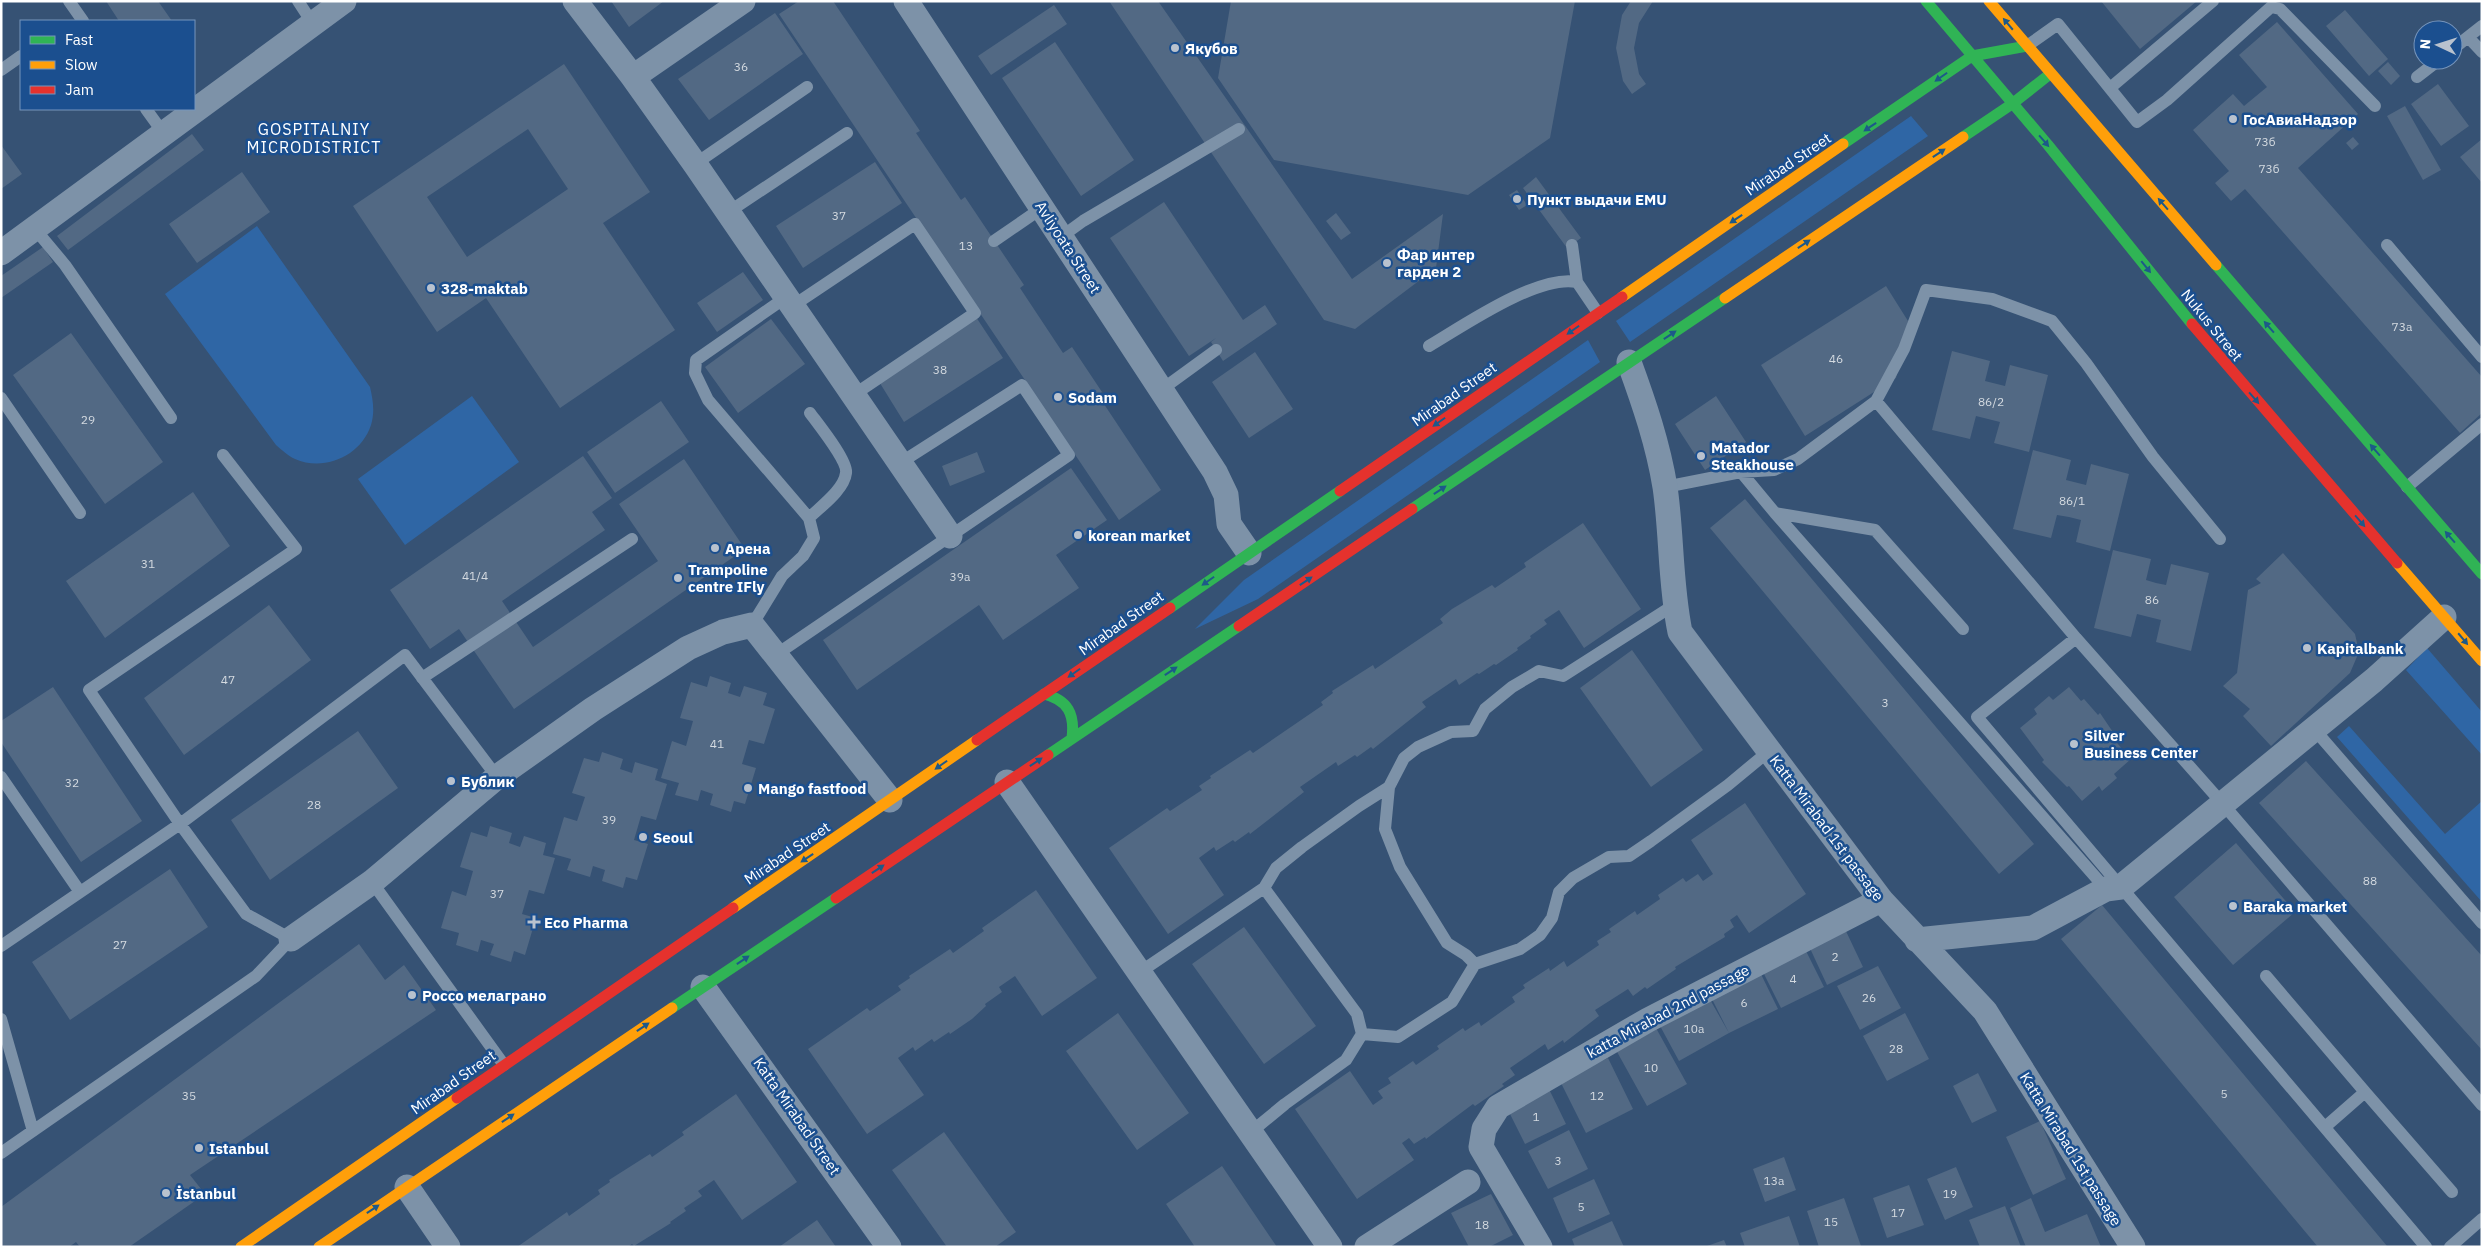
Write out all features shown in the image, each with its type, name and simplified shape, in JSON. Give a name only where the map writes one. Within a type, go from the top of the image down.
[{"type":"main road","name":"Nukus Street","points":[[1926,1],[2048,145],[2222,361],[2482,661]]},
{"type":"main road","points":[[1990,1],[2026,51],[2050,74],[2482,574]]},
{"type":"main road","name":"Mirabad Street","points":[[241,1247],[1972,56],[2026,51]]},
{"type":"main road","points":[[319,1247],[2012,104],[2050,74]]},
{"type":"main road","points":[[2012,104],[2017,85]]},
{"type":"main road","points":[[1044,694],[1059,698],[1070,708],[1074,723],[1072,738]]},
{"type":"main road","points":[[324,1202],[326,1188]]},
{"type":"main road","points":[[338,1221],[351,1224]]},
{"type":"street","points":[[575,1],[633,77],[695,164],[788,303],[950,536]]},
{"type":"street","points":[[633,77],[743,1]]},
{"type":"street","name":"Avliyoata Street","points":[[906,1],[1215,472],[1226,495],[1230,524],[1248,553]]},
{"type":"street","points":[[1,253],[341,2]]},
{"type":"street","name":"Katta Mirabad 1st passage","points":[[1629,362],[1650,419],[1665,488],[1674,605],[1680,632],[1881,900],[1985,1011],[2133,1247]]},
{"type":"street","points":[[1917,940],[2033,928],[2114,888],[2374,680],[2444,617]]},
{"type":"street","points":[[291,939],[372,882],[497,777],[593,709],[688,648],[723,632],[752,625],[777,654],[890,800]]},
{"type":"street","points":[[1007,782],[1330,1247]]},
{"type":"street","name":"katta Mirabad 2nd passage","points":[[1540,1247],[1481,1147],[1484,1129],[1498,1107],[1648,1020],[1881,900]]},
{"type":"street","name":"Katta Mirabad Street","points":[[703,987],[889,1247]]},
{"type":"street","points":[[1367,1247],[1468,1182]]},
{"type":"street","points":[[407,1187],[448,1247]]},
{"type":"lane","points":[[69,1],[78,19]]},
{"type":"lane","points":[[298,1],[313,24]]},
{"type":"lane","points":[[2110,88],[2213,1]]},
{"type":"lane","points":[[2026,51],[2058,24],[2137,122],[2167,100],[2271,6],[2280,9],[2375,106]]},
{"type":"lane","points":[[2463,41],[2482,26]]},
{"type":"lane","points":[[2468,37],[2482,52]]},
{"type":"lane","points":[[1,70],[20,57]]},
{"type":"lane","points":[[2417,77],[2426,70]]},
{"type":"lane","points":[[695,164],[807,87]]},
{"type":"lane","points":[[147,110],[164,134]]},
{"type":"lane","points":[[1060,237],[1083,221],[1239,129]]},
{"type":"lane","points":[[726,212],[846,133]]},
{"type":"lane","points":[[994,241],[1042,208]]},
{"type":"lane","points":[[752,625],[782,576],[803,556],[814,538],[809,518],[708,400],[695,373],[696,360],[915,224],[950,272],[976,313],[852,396]]},
{"type":"lane","points":[[35,229],[65,265],[171,418]]},
{"type":"lane","points":[[1572,245],[1577,282],[1598,313]]},
{"type":"lane","points":[[2387,245],[2482,357]]},
{"type":"lane","points":[[1428,346],[1524,293],[1554,281],[1566,280],[1577,282]]},
{"type":"lane","points":[[1665,488],[1741,472],[1774,470],[1798,459],[1876,401],[1904,349],[1926,290],[1992,299],[2052,321],[2086,363],[2153,457],[2220,539]]},
{"type":"lane","points":[[1161,390],[1216,350]]},
{"type":"lane","points":[[777,654],[1069,456],[1022,385],[900,463]]},
{"type":"lane","points":[[1,398],[80,513]]},
{"type":"lane","points":[[1876,401],[2076,638],[2222,803],[2482,1105]]},
{"type":"lane","points":[[809,518],[840,487],[846,475],[846,468],[840,456],[810,413]]},
{"type":"lane","points":[[2407,487],[2482,424]]},
{"type":"lane","points":[[1,1153],[256,976],[291,939],[246,914],[180,824],[89,690],[296,549],[223,455]]},
{"type":"lane","points":[[1741,472],[1775,513],[2114,888],[2325,1127],[2426,1247]]},
{"type":"lane","points":[[1775,513],[1875,530],[1963,629]]},
{"type":"lane","points":[[422,678],[632,539]]},
{"type":"lane","points":[[1475,964],[1466,955],[1447,943],[1400,867],[1385,829],[1388,787],[1404,758],[1418,747],[1451,732],[1473,731],[1485,709],[1512,687],[1539,671],[1563,676],[1674,605]]},
{"type":"lane","points":[[2076,638],[1977,717],[2114,888]]},
{"type":"lane","points":[[1,946],[180,824],[405,655],[497,777]]},
{"type":"lane","points":[[2314,729],[2482,923]]},
{"type":"lane","points":[[1362,1034],[1398,1037],[1452,1002],[1475,964],[1520,949],[1540,935],[1552,918],[1560,892],[1573,878],[1609,857],[1628,856],[1652,841],[1728,785],[1769,751]]},
{"type":"lane","points":[[1,777],[80,892]]},
{"type":"lane","points":[[1140,972],[1264,888],[1276,868],[1358,806],[1388,787]]},
{"type":"lane","points":[[372,882],[504,1065]]},
{"type":"lane","points":[[1251,1132],[1285,1104],[1346,1060],[1362,1034],[1357,1014],[1264,888]]},
{"type":"lane","points":[[2266,976],[2452,1192]]},
{"type":"lane","points":[[1,1019],[33,1131]]},
{"type":"lane","points":[[2325,1127],[2364,1092]]},
{"type":"lane","points":[[2450,1247],[2482,1219]]},
{"type":"shaded area","points":[[1911,116],[1928,136],[1630,342],[1616,321]]},
{"type":"shaded area","points":[[257,226],[370,387],[373,415],[366,436],[350,453],[329,462],[318,464],[306,463],[292,458],[276,445],[165,294]]},
{"type":"shaded area","points":[[1588,340],[1600,362],[1258,599],[1195,629],[1244,580]]},
{"type":"shaded area","points":[[472,396],[519,462],[405,545],[358,479]]},
{"type":"shaded area","points":[[2427,648],[2482,712],[2482,755],[2406,670]]},
{"type":"shaded area","points":[[2349,726],[2445,834],[2482,801],[2482,902],[2337,737]]},
{"type":"building","points":[[106,1],[158,1],[171,20],[118,20]]},
{"type":"building","points":[[611,1],[664,1],[629,27]]},
{"type":"building","points":[[799,1],[833,1],[920,131],[916,133],[961,200],[965,197],[1024,285],[1020,288],[1063,353],[1072,347],[1102,392],[1098,395],[1161,490],[1119,520],[779,14]]},
{"type":"building","points":[[1109,1],[1158,1],[1352,279],[1443,214],[1436,268],[1355,329],[1324,320]]},
{"type":"building","points":[[1231,1],[1575,1],[1550,138],[1468,195],[1274,160],[1218,78]]},
{"type":"building","points":[[1631,1],[1653,1],[1639,23],[1634,48],[1639,74],[1646,84],[1632,94],[1623,81],[1616,48],[1622,15]]},
{"type":"building","points":[[2101,1],[2197,1],[2140,49]]},
{"type":"building","points":[[1054,5],[1067,24],[991,75],[978,56]]},
{"type":"building","points":[[2345,10],[2388,59],[2369,76],[2326,26]]},
{"type":"building","points":[[775,13],[803,54],[709,120],[678,79]]},
{"type":"building","points":[[2277,22],[2358,114],[2298,168],[2482,377],[2482,413],[2460,433],[2245,189],[2231,201],[2215,183],[2229,171],[2193,130],[2233,94],[2244,106],[2267,87],[2239,55]]},
{"type":"building","points":[[1055,42],[1134,160],[1081,196],[1002,78]]},
{"type":"building","points":[[2388,62],[2400,76],[2391,85],[2378,71]]},
{"type":"building","points":[[564,64],[650,192],[603,223],[675,330],[560,408],[486,298],[437,332],[353,206]],"holes":[[[528,129],[568,189],[467,257],[427,197]]]},
{"type":"building","points":[[2438,84],[2469,126],[2441,146],[2411,104]]},
{"type":"building","points":[[2405,106],[2441,170],[2423,180],[2387,116]]},
{"type":"building","points":[[192,134],[204,150],[68,250],[57,236]]},
{"type":"building","points":[[2353,137],[2359,144],[2352,150],[2346,143]]},
{"type":"building","points":[[2482,139],[2482,183],[2460,157]]},
{"type":"building","points":[[1,145],[22,174],[1,189]]},
{"type":"building","points":[[875,162],[902,203],[803,268],[776,226]]},
{"type":"building","points":[[242,172],[270,212],[197,263],[169,224]]},
{"type":"building","points":[[1536,177],[1581,238],[1567,248],[1523,188]]},
{"type":"building","points":[[1517,190],[1527,205],[1519,210],[1509,195]]},
{"type":"building","points":[[1164,202],[1243,320],[1265,305],[1277,324],[1223,361],[1211,342],[1216,338],[1189,356],[1110,238]]},
{"type":"building","points":[[1336,213],[1351,233],[1341,240],[1326,221]]},
{"type":"building","points":[[43,247],[53,262],[1,298],[1,276]]},
{"type":"building","points":[[743,272],[763,300],[717,332],[697,303]]},
{"type":"building","points":[[1886,286],[1908,321],[1896,378],[1805,436],[1761,365]]},
{"type":"building","points":[[976,317],[1003,358],[904,422],[878,380]]},
{"type":"building","points":[[771,319],[805,364],[738,413],[705,367]]},
{"type":"building","points":[[71,333],[163,462],[105,504],[13,375]]},
{"type":"building","points":[[1952,351],[1990,361],[1985,381],[2005,386],[2010,365],[2048,375],[2029,452],[1994,443],[2000,422],[1976,416],[1970,439],[1932,430]]},
{"type":"building","points":[[1255,352],[1293,409],[1249,438],[1212,382]]},
{"type":"building","points":[[1716,396],[1746,442],[1705,470],[1675,424]]},
{"type":"building","points":[[661,401],[689,442],[615,493],[587,452]]},
{"type":"building","points":[[2033,450],[2071,460],[2066,480],[2086,485],[2091,464],[2129,474],[2110,551],[2076,542],[2081,520],[2069,517],[2057,515],[2051,538],[2013,529]]},
{"type":"building","points":[[977,452],[985,472],[950,486],[942,466]]},
{"type":"building","points":[[583,456],[612,498],[592,512],[605,530],[502,601],[533,647],[658,561],[619,504],[684,459],[745,549],[514,709],[459,629],[430,649],[390,590]]},
{"type":"building","points":[[1071,468],[1107,520],[1056,555],[1079,588],[1003,640],[979,605],[857,690],[823,640]]},
{"type":"building","points":[[193,492],[230,546],[105,638],[66,581]]},
{"type":"building","points":[[1745,499],[2034,844],[1999,874],[1710,528]]},
{"type":"building","points":[[1583,523],[1641,609],[1584,648],[1559,610],[1544,620],[1547,624],[1530,636],[1531,638],[1517,648],[1518,650],[1496,665],[1494,664],[1479,674],[1477,673],[1459,685],[1456,679],[1422,702],[1426,707],[1373,749],[1371,747],[1357,757],[1355,755],[1338,766],[1336,762],[1300,787],[1304,792],[1250,834],[1249,832],[1235,842],[1233,840],[1216,851],[1214,847],[1199,858],[1224,895],[1168,934],[1109,848],[1167,808],[1170,811],[1202,790],[1199,786],[1211,778],[1210,776],[1250,750],[1253,753],[1323,705],[1321,702],[1333,693],[1332,691],[1373,665],[1375,669],[1443,623],[1440,619],[1452,609],[1492,585],[1495,588],[1526,567],[1524,563]]},
{"type":"building","points":[[2113,550],[2151,559],[2146,580],[2156,583],[2166,585],[2171,564],[2209,573],[2191,651],[2156,642],[2161,620],[2137,614],[2131,637],[2094,628]]},
{"type":"building","name":"Kapitalbank","points":[[2283,553],[2355,634],[2359,652],[2350,673],[2271,746],[2243,716],[2250,709],[2223,686],[2237,673],[2248,590],[2261,583],[2256,579]]},
{"type":"building","points":[[269,605],[311,660],[184,755],[144,698]]},
{"type":"building","points":[[1632,650],[1703,750],[1651,787],[1580,688]]},
{"type":"building","points":[[710,676],[731,683],[728,693],[740,697],[744,686],[767,693],[763,705],[775,709],[764,744],[749,740],[742,764],[756,768],[745,804],[734,801],[731,812],[710,805],[713,794],[701,790],[698,801],[675,795],[679,783],[661,778],[672,741],[686,746],[693,721],[680,718],[691,682],[707,687]]},
{"type":"building","points":[[53,687],[142,821],[81,862],[1,742],[1,721]]},
{"type":"building","name":"Silver Business Center","points":[[2069,687],[2081,701],[2084,699],[2098,715],[2100,713],[2119,741],[2117,743],[2131,759],[2114,774],[2117,778],[2102,791],[2099,786],[2082,801],[2069,786],[2067,787],[2042,762],[2044,760],[2020,728],[2037,714],[2034,709],[2049,696],[2053,700]]},
{"type":"building","points":[[358,731],[398,788],[270,880],[231,820]]},
{"type":"building","points":[[602,752],[623,759],[620,769],[632,773],[635,762],[658,769],[655,780],[667,784],[656,820],[641,816],[634,840],[648,844],[637,880],[626,877],[623,888],[602,881],[605,870],[593,866],[590,877],[567,870],[571,859],[553,854],[564,817],[577,821],[585,797],[572,793],[584,758],[599,762]]},
{"type":"building","points":[[2306,761],[2482,956],[2482,1050],[2259,803]]},
{"type":"building","points":[[1745,803],[1806,894],[1749,933],[1737,915],[1730,920],[1734,927],[1724,934],[1725,937],[1675,967],[1676,969],[1647,989],[1645,987],[1633,996],[1628,989],[1595,1010],[1599,1016],[1564,1043],[1563,1040],[1548,1050],[1545,1044],[1510,1068],[1515,1075],[1502,1084],[1504,1086],[1475,1106],[1473,1104],[1426,1139],[1425,1137],[1414,1144],[1409,1138],[1402,1143],[1414,1160],[1357,1199],[1295,1109],[1350,1071],[1373,1105],[1383,1098],[1378,1091],[1391,1083],[1388,1078],[1413,1061],[1416,1065],[1439,1049],[1437,1046],[1463,1028],[1465,1031],[1479,1022],[1481,1026],[1515,1002],[1512,997],[1525,988],[1523,985],[1549,968],[1550,971],[1564,961],[1567,967],[1599,945],[1597,941],[1611,932],[1609,929],[1635,911],[1637,915],[1660,899],[1658,895],[1683,878],[1686,882],[1698,874],[1703,881],[1713,874],[1691,840]]},
{"type":"building","points":[[490,826],[512,833],[509,843],[520,847],[524,836],[546,843],[543,855],[555,858],[544,894],[529,890],[522,914],[536,918],[525,955],[514,951],[511,962],[490,955],[494,944],[481,940],[478,952],[456,945],[459,933],[441,928],[452,891],[466,896],[473,871],[460,867],[471,832],[487,837]]},
{"type":"building","points":[[2236,843],[2295,912],[2233,965],[2174,897]]},
{"type":"building","points":[[170,869],[208,927],[70,1020],[32,962]]},
{"type":"building","points":[[1036,890],[1097,978],[1042,1016],[1015,976],[999,987],[1002,992],[985,1004],[986,1006],[972,1019],[950,1034],[949,1032],[934,1042],[932,1039],[915,1051],[913,1047],[898,1058],[924,1095],[867,1134],[808,1049],[867,1008],[870,1011],[901,990],[898,986],[910,978],[909,976],[950,949],[953,953],[984,931],[982,928]]},
{"type":"building","points":[[2102,905],[2386,1247],[2318,1247],[2061,939]]},
{"type":"building","points":[[1244,927],[1316,1026],[1264,1064],[1192,964]]},
{"type":"building","points":[[1844,927],[1863,967],[1827,985],[1808,944]]},
{"type":"building","points":[[359,944],[385,980],[404,965],[436,1010],[190,1175],[205,1194],[129,1247],[80,1247],[76,1242],[69,1247],[1,1247],[1,1207]]},
{"type":"building","points":[[1804,947],[1824,987],[1781,1008],[1761,968]]},
{"type":"building","points":[[1878,966],[1901,1008],[1860,1030],[1837,986]]},
{"type":"building","points":[[1759,970],[1778,1009],[1729,1033],[1710,995]]},
{"type":"building","points":[[1708,996],[1729,1033],[1679,1061],[1659,1024]]},
{"type":"building","points":[[1118,1013],[1189,1113],[1137,1150],[1066,1051]]},
{"type":"building","points":[[1905,1013],[1929,1059],[1887,1081],[1863,1036]]},
{"type":"building","points":[[1656,1028],[1687,1084],[1647,1106],[1616,1050]]},
{"type":"building","points":[[1608,1058],[1633,1109],[1586,1133],[1560,1081]]},
{"type":"building","points":[[1978,1073],[1997,1111],[1972,1123],[1953,1086]]},
{"type":"building","points":[[1548,1087],[1566,1124],[1525,1144],[1507,1108]]},
{"type":"building","points":[[736,1094],[797,1182],[742,1220],[714,1180],[698,1191],[702,1196],[684,1208],[686,1211],[671,1223],[634,1246],[632,1244],[628,1247],[517,1247],[567,1212],[569,1216],[600,1194],[598,1190],[610,1182],[609,1180],[650,1154],[652,1157],[684,1135],[682,1132]]},
{"type":"building","points":[[2040,1121],[2066,1179],[2033,1195],[2006,1137]]},
{"type":"building","points":[[1569,1130],[1588,1169],[1548,1189],[1528,1151]]},
{"type":"building","points":[[944,1132],[1016,1232],[995,1247],[947,1247],[892,1170]]},
{"type":"building","points":[[1784,1157],[1796,1190],[1765,1202],[1753,1169]]},
{"type":"building","points":[[1222,1166],[1277,1247],[1195,1247],[1166,1204]]},
{"type":"building","points":[[1956,1167],[1973,1207],[1945,1220],[1927,1179]]},
{"type":"building","points":[[1594,1179],[1610,1214],[1568,1233],[1553,1198]]},
{"type":"building","points":[[1909,1185],[1924,1225],[1887,1238],[1873,1198]]},
{"type":"building","points":[[1491,1194],[1513,1235],[1489,1247],[1469,1247],[1451,1213]]},
{"type":"building","points":[[1844,1198],[1861,1246],[1819,1247],[1807,1211]]},
{"type":"building","points":[[2031,1198],[2045,1232],[2087,1214],[2101,1247],[2026,1247],[2010,1208]]},
{"type":"building","points":[[2005,1206],[2021,1247],[1980,1247],[1969,1220]]},
{"type":"building","points":[[1789,1216],[1800,1247],[1745,1247],[1740,1233]]},
{"type":"building","points":[[817,1220],[836,1247],[779,1247]]},
{"type":"building","points":[[1612,1221],[1624,1247],[1575,1247],[1572,1239]]},
{"type":"building","points":[[1724,1240],[1727,1247],[1707,1247],[1707,1246]]},
{"type":"traffic: fast","points":[[1926,1],[2048,145],[2192,324]]},
{"type":"traffic: fast","points":[[1843,144],[1972,56],[2027,46]]},
{"type":"traffic: fast","points":[[1963,137],[2012,104],[2050,74]]},
{"type":"traffic: fast","points":[[2216,265],[2482,574]]},
{"type":"traffic: fast","points":[[1412,509],[1725,298]]},
{"type":"traffic: fast","points":[[1170,608],[1340,491]]},
{"type":"traffic: fast","points":[[1048,755],[1239,626]]},
{"type":"traffic: fast","points":[[1044,694],[1059,700],[1068,709],[1073,729],[1072,738]]},
{"type":"traffic: fast","points":[[672,1008],[836,898]]},
{"type":"traffic: slow","points":[[1989,1],[2216,265]]},
{"type":"traffic: slow","points":[[1725,298],[1963,137]]},
{"type":"traffic: slow","points":[[1622,297],[1843,144]]},
{"type":"traffic: slow","points":[[2397,563],[2482,661]]},
{"type":"traffic: slow","points":[[733,908],[977,740]]},
{"type":"traffic: slow","points":[[319,1247],[672,1008]]},
{"type":"traffic: slow","points":[[241,1247],[457,1098]]},
{"type":"traffic: jam","points":[[1340,491],[1622,297]]},
{"type":"traffic: jam","points":[[2192,324],[2397,563]]},
{"type":"traffic: jam","points":[[1239,626],[1412,509]]},
{"type":"traffic: jam","points":[[977,740],[1170,608]]},
{"type":"traffic: jam","points":[[836,898],[1048,755]]},
{"type":"traffic: jam","points":[[457,1098],[733,908]]},
{"type":"place","name":"Якубов","points":[[1175,48]]},
{"type":"place","name":"ГосАвиаНадзор","points":[[2233,119]]},
{"type":"place","name":"Пункт выдачи EMU","points":[[1517,199]]},
{"type":"place","name":"Фар интер гарден 2","points":[[1387,263]]},
{"type":"place","name":"328-maktab","points":[[431,288]]},
{"type":"place","name":"Sodam","points":[[1058,397]]},
{"type":"place","name":"Matador Steakhouse","points":[[1701,456]]},
{"type":"place","name":"korean market","points":[[1078,535]]},
{"type":"place","name":"Арена","points":[[715,548]]},
{"type":"place","name":"Trampoline centre IFly","points":[[678,578]]},
{"type":"place","name":"Kapitalbank","points":[[2307,648]]},
{"type":"place","name":"Silver Business Center","points":[[2074,744]]},
{"type":"place","name":"Бублик","points":[[451,781]]},
{"type":"place","name":"Mango fastfood","points":[[748,788]]},
{"type":"place","name":"Seoul","points":[[643,837]]},
{"type":"place","name":"Baraka market","points":[[2233,906]]},
{"type":"place","name":"Eco Pharma","points":[[534,922]]},
{"type":"place","name":"Россо мелаграно","points":[[412,995]]},
{"type":"place","name":"Istanbul","points":[[199,1148]]},
{"type":"place","name":"İstanbul","points":[[166,1193]]},
{"type":"district","name":"GOSPITALNIY MICRODISTRICT","points":[[314,138]]}]
